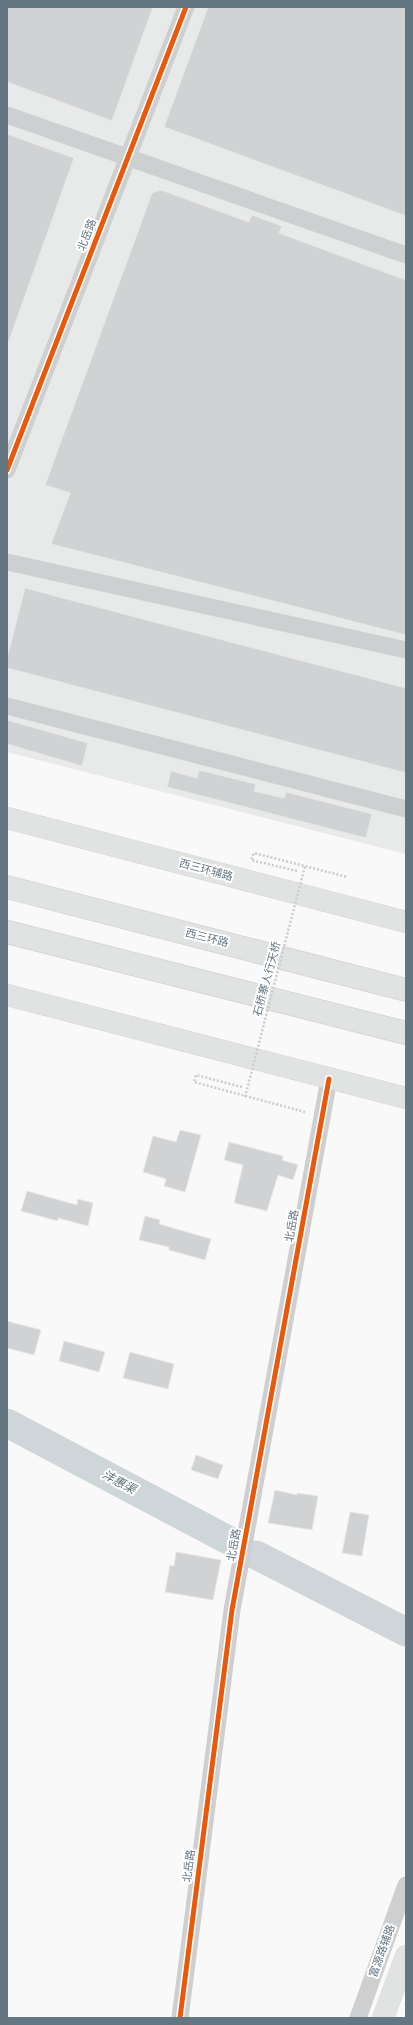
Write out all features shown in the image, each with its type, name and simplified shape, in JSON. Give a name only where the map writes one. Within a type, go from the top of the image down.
[{"type":"highway","name":"西三环路","points":[[7,887],[406,990]]},
{"type":"highway","points":[[7,932],[406,1033]]},
{"type":"main road","name":"西三环辅路","points":[[7,818],[406,922]]},
{"type":"main road","points":[[7,995],[406,1098]]},
{"type":"main road","points":[[384,2018],[406,1956]]},
{"type":"street","name":"北岳路","points":[[7,470],[186,7]]},
{"type":"street","points":[[7,115],[406,255]]},
{"type":"street","points":[[7,562],[406,650]]},
{"type":"street","points":[[7,706],[406,809]]},
{"type":"street","name":"北岳路","points":[[180,2018],[232,1610],[329,1079]]},
{"type":"street","name":"富源路辅路","points":[[358,2018],[406,1885]]},
{"type":"path","points":[[297,871],[251,860],[254,853],[347,877]]},
{"type":"path","points":[[242,1087],[196,1075],[194,1082],[305,1112]]},
{"type":"shaded area","points":[[7,7],[406,7],[406,854],[7,752]]},
{"type":"building","points":[[7,7],[153,7],[112,121],[7,82]]},
{"type":"building","points":[[208,7],[406,7],[406,216],[164,127]]},
{"type":"building","points":[[7,134],[74,158],[9,341],[7,340]]},
{"type":"building","points":[[161,190],[249,222],[252,215],[282,226],[279,233],[406,280],[406,635],[51,544],[70,493],[45,485],[152,193]]},
{"type":"building","points":[[25,588],[406,688],[406,773],[7,668],[7,658]]},
{"type":"building","points":[[7,720],[88,743],[82,766],[7,744]]},
{"type":"building","points":[[199,770],[256,784],[254,791],[284,798],[286,792],[372,814],[366,838],[167,787],[171,771],[197,778]]},
{"type":"building","points":[[180,1130],[201,1135],[185,1192],[164,1186],[166,1179],[143,1172],[153,1136],[176,1142]]},
{"type":"building","points":[[229,1142],[283,1156],[282,1160],[298,1165],[293,1180],[278,1175],[267,1211],[234,1203],[243,1165],[224,1160]]},
{"type":"building","points":[[27,1191],[77,1205],[78,1199],[93,1203],[88,1226],[58,1218],[58,1221],[21,1211]]},
{"type":"building","points":[[145,1216],[160,1220],[159,1224],[211,1239],[205,1260],[169,1250],[169,1247],[139,1240]]},
{"type":"building","points":[[7,1321],[41,1330],[34,1355],[7,1348]]},
{"type":"building","points":[[64,1341],[105,1352],[99,1372],[59,1361]]},
{"type":"building","points":[[130,1352],[174,1364],[168,1389],[123,1378]]},
{"type":"building","points":[[196,1455],[223,1465],[218,1479],[191,1470]]},
{"type":"building","points":[[275,1490],[297,1495],[297,1493],[318,1496],[312,1530],[268,1523]]},
{"type":"building","points":[[350,1512],[369,1515],[362,1556],[342,1553]]},
{"type":"building","points":[[176,1552],[221,1560],[213,1600],[165,1592],[170,1565],[174,1566]]},
{"type":"waterway","name":"沣惠渠","points":[[7,1423],[230,1541]]},
{"type":"waterway","name":"沣惠渠","points":[[256,1555],[406,1632]]},
{"type":"cycle path","points":[[7,470],[186,7]]},
{"type":"cycle path","points":[[180,2018],[232,1610],[329,1079]]}]
